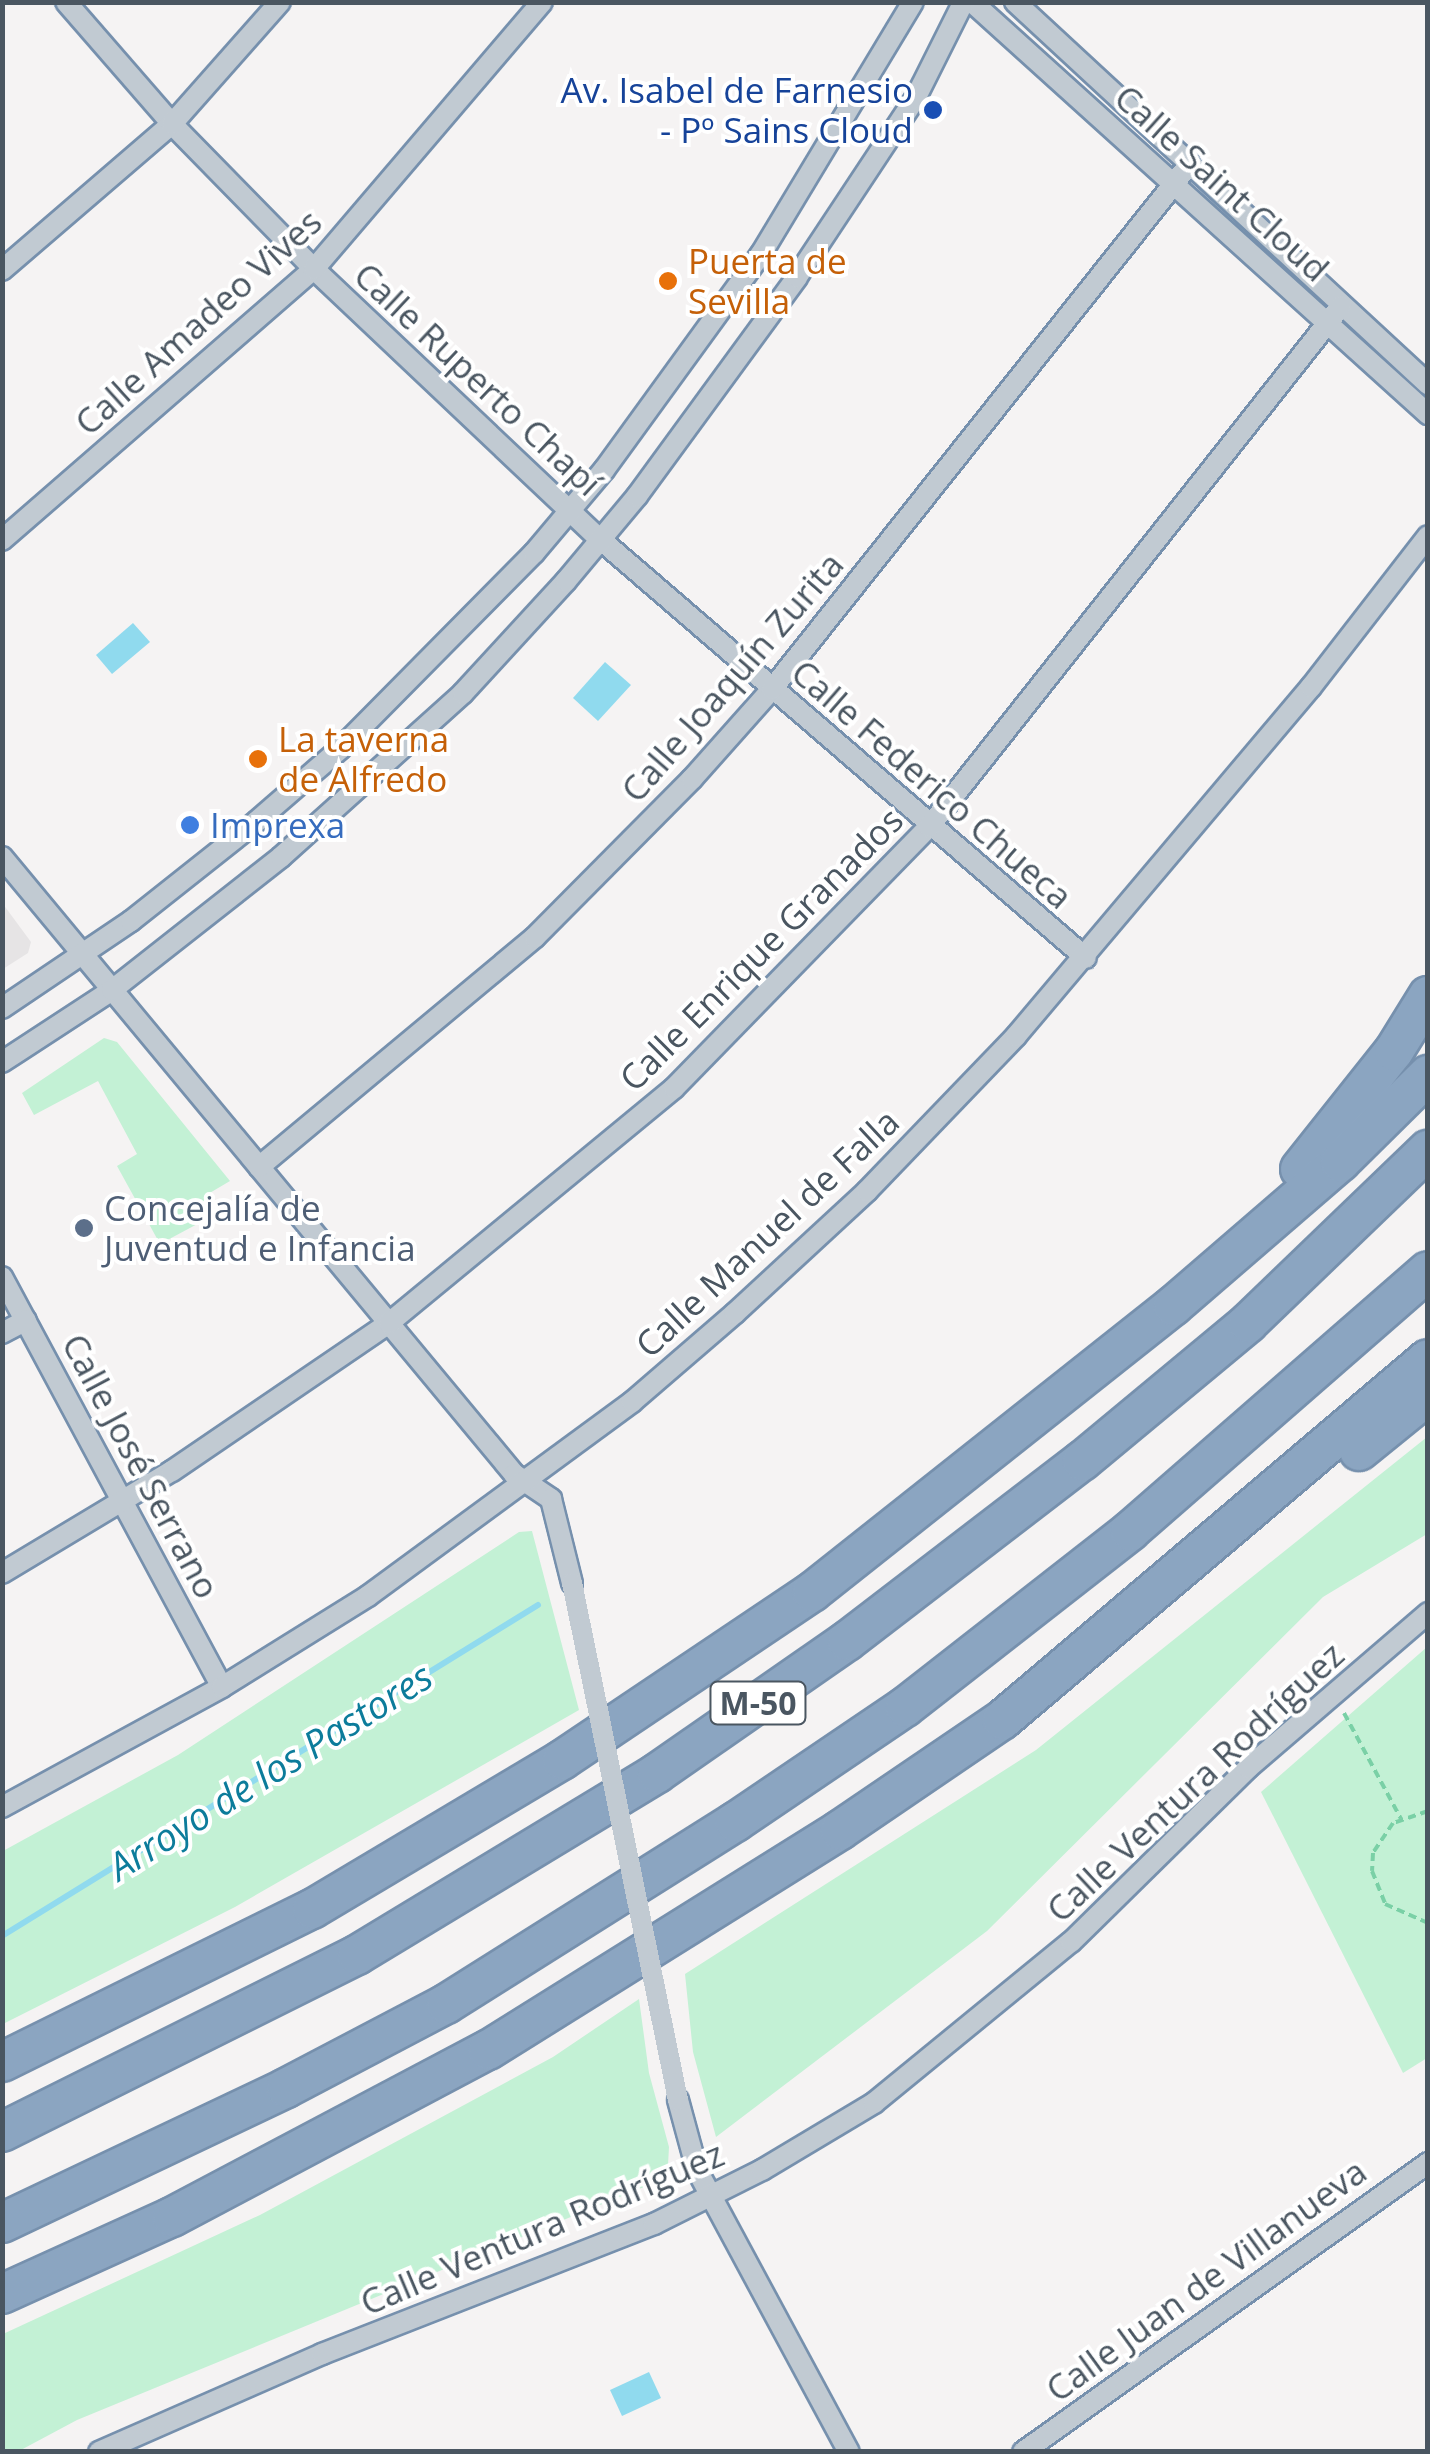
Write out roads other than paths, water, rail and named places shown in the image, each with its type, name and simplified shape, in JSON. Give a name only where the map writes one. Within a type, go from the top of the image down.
[{"type":"highway","points":[[1173,1306],[1323,1144],[1428,996]]},
{"type":"highway","points":[[2,2062],[312,1909],[683,1682],[812,1592],[1173,1306],[1340,1162],[1428,1074]]},
{"type":"highway","name":"M-50","points":[[2,2132],[357,1954],[673,1762],[847,1641],[1082,1461],[1248,1323],[1428,1150]]},
{"type":"highway","name":"M-50","points":[[2,2223],[286,2088],[446,2004],[735,1822],[904,1708],[1130,1532],[1428,1271]]},
{"type":"highway","points":[[1002,1720],[1428,1359]]},
{"type":"highway","points":[[2,2294],[172,2216],[488,2050],[726,1904],[1068,1680],[1221,1565],[1428,1395]]},
{"type":"street","name":"Calle Ruperto Chapí","points":[[66,2],[172,124],[314,269],[601,540]]},
{"type":"street","points":[[2,270],[172,124],[280,2]]},
{"type":"street","name":"Calle Amadeo Vives","points":[[2,540],[314,269],[542,2]]},
{"type":"street","points":[[2,1008],[83,954],[340,749],[571,509],[761,254],[913,2]]},
{"type":"street","points":[[2,1062],[112,990],[370,781],[463,693],[601,540],[797,277],[915,98],[967,3],[945,2]]},
{"type":"street","name":"Calle Saint Cloud","points":[[1014,2],[1188,166],[1428,414]]},
{"type":"street","name":"Calle Saint Cloud","points":[[967,3],[1173,185],[1428,384]]},
{"type":"street","name":"Calle Joaquín Zurita","points":[[259,1167],[547,926],[772,689],[1188,166]]},
{"type":"street","name":"Calle Enrique Granados","points":[[2,1573],[124,1501],[389,1323],[674,1088],[929,827],[1334,314]]},
{"type":"street","name":"Calle Manuel de Falla","points":[[2,1807],[222,1687],[368,1596],[528,1482],[647,1389],[867,1191],[1086,958],[1428,536]]},
{"type":"street","name":"Calle Federico Chueca","points":[[601,540],[929,827],[1086,958]]},
{"type":"street","points":[[2,857],[514,1474],[558,1510],[678,2100],[712,2198],[848,2452]]},
{"type":"street","name":"Calle José Serrano","points":[[2,1277],[222,1687]]},
{"type":"street","points":[[2,1333],[26,1320]]},
{"type":"street","name":"Calle Ventura Rodríguez","points":[[99,2452],[712,2198],[874,2103],[995,2008],[1248,1768],[1428,1613]]},
{"type":"street","name":"Calle Juan de Villanueva","points":[[1024,2452],[1428,2162]]},
{"type":"water","points":[[133,623],[150,642],[112,674],[96,655]]},
{"type":"water","points":[[605,662],[631,685],[598,721],[573,698]]},
{"type":"water","points":[[649,2372],[661,2398],[622,2416],[610,2390]]},
{"type":"waterway","name":"Arroyo de los Pastores","points":[[2,1936],[538,1605]]},
{"type":"place","name":"Av. Isabel de Farnesio - Pº Sains Cloud","points":[[933,110]]},
{"type":"place","name":"Puerta de Sevilla","points":[[668,281]]},
{"type":"place","name":"La taverna de Alfredo","points":[[258,759]]},
{"type":"place","name":"Imprexa","points":[[190,825]]},
{"type":"place","name":"Concejalía de Juventud e Infancia","points":[[84,1228]]}]
